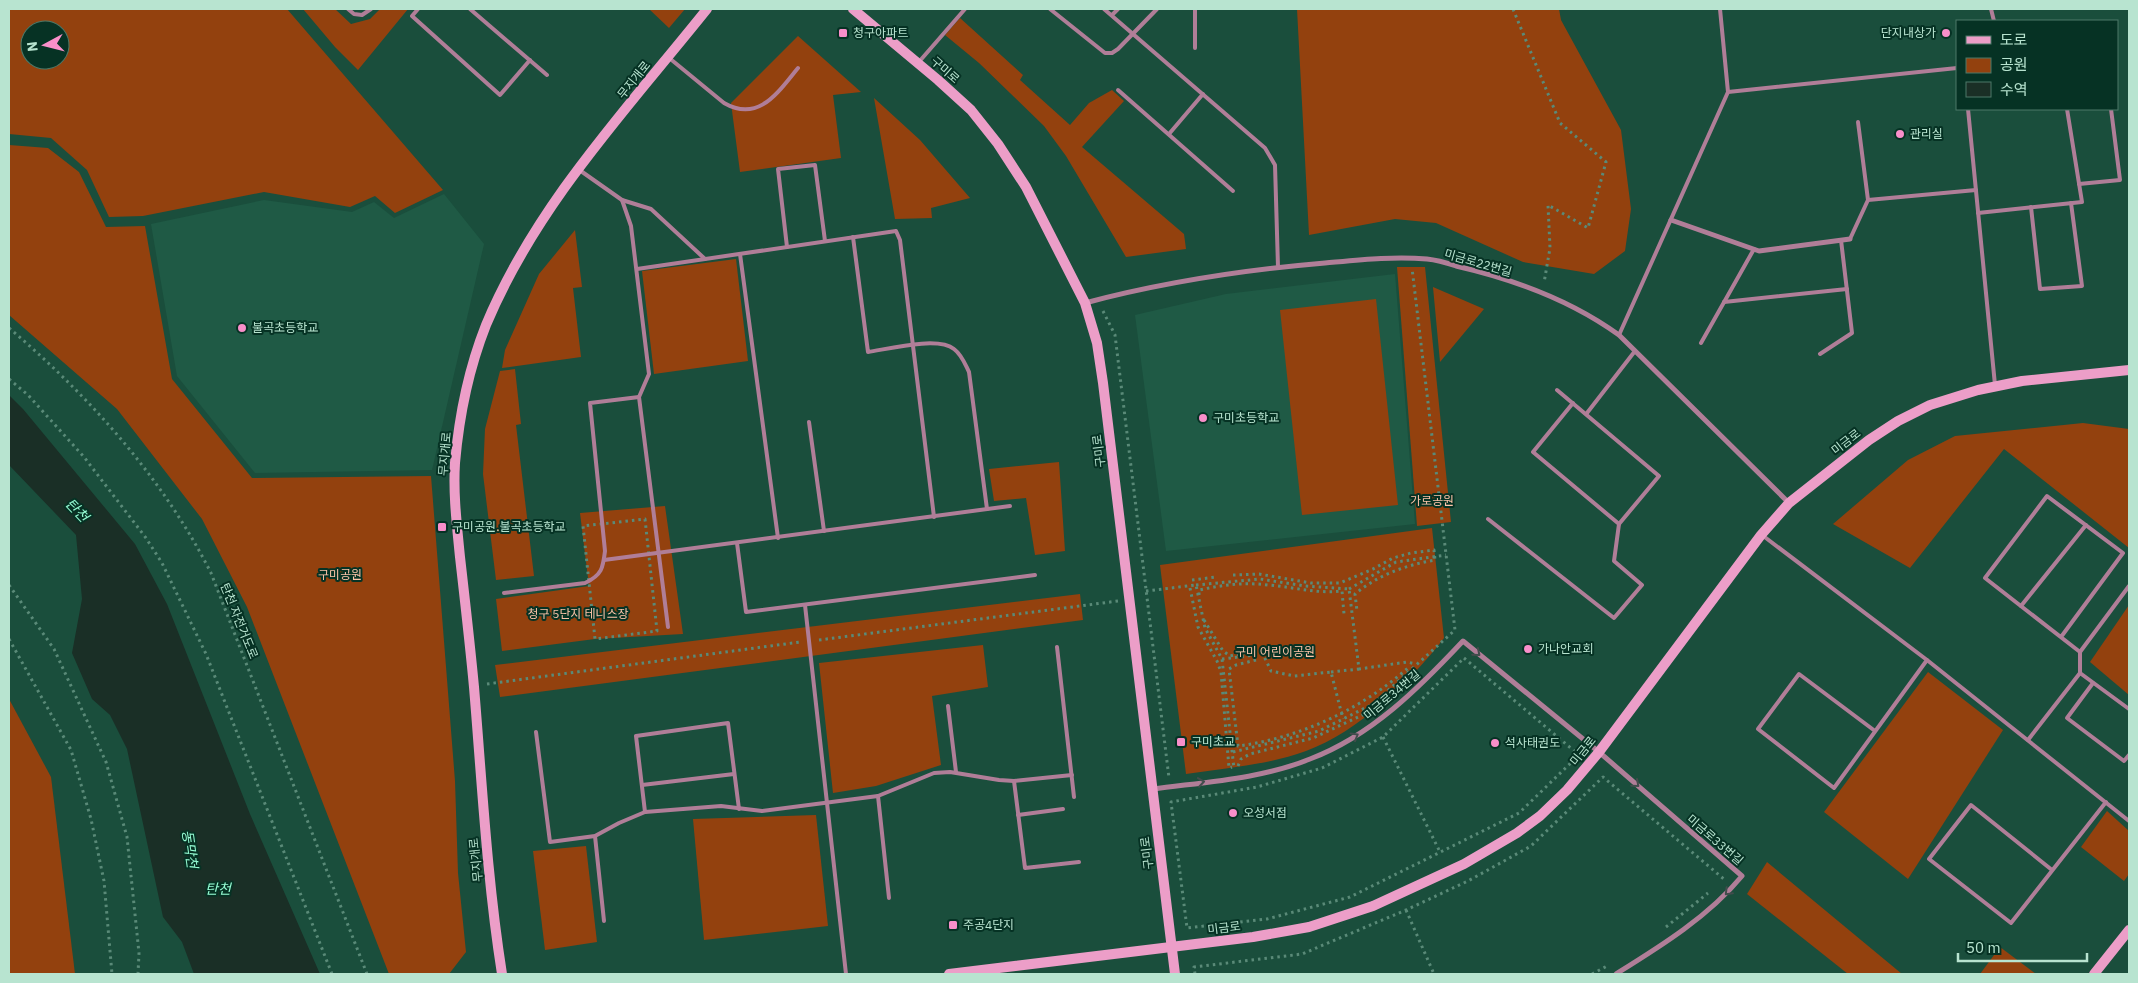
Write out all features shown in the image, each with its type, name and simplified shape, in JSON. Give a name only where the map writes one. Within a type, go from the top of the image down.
[{"type":"street","name":"무지개로","points":[[502,974],[484,827],[474,685],[455,492],[455,464],[464,406],[472,370],[486,327],[508,278],[541,219],[578,169],[707,9]]},
{"type":"street","name":"구미로","points":[[853,9],[971,110],[998,144],[1026,188],[1086,303],[1097,343],[1103,383],[1175,974]]},
{"type":"street","points":[[1671,220],[1760,251],[1850,239]]},
{"type":"street","name":"미금로22번길","points":[[1086,303],[1140,288],[1206,276],[1278,267],[1384,258],[1428,259],[1482,272],[1542,293],[1598,320],[1619,336],[1789,503]]},
{"type":"street","name":"미금로","points":[[949,974],[1271,935],[1308,927],[1356,913],[1392,899],[1464,864],[1517,833],[1540,816],[1567,790],[1599,752],[1761,534],[1789,503],[1869,440],[1898,421],[1930,405],[1995,387],[2066,375],[2129,370]]},
{"type":"street","name":"미금로34번길","points":[[1152,789],[1248,775],[1291,766],[1317,756],[1353,737],[1386,715],[1435,671],[1463,641],[1599,752]]},
{"type":"street","name":"미금로33번길","points":[[1599,752],[1742,876],[1729,892],[1708,910],[1673,937],[1616,974]]},
{"type":"street","points":[[2094,974],[2129,930]]},
{"type":"lane","points":[[348,9],[354,14],[362,15],[370,9]]},
{"type":"lane","points":[[418,9],[412,16],[500,95],[530,60]]},
{"type":"lane","points":[[470,9],[547,75]]},
{"type":"lane","points":[[918,63],[965,9]]},
{"type":"lane","points":[[1050,9],[1105,53],[1112,53],[1118,49],[1157,9]]},
{"type":"lane","points":[[1104,9],[1265,148],[1275,165],[1278,267]]},
{"type":"lane","points":[[1112,15],[1118,9]]},
{"type":"lane","points":[[1195,9],[1195,48]]},
{"type":"lane","points":[[1619,336],[1728,92],[1720,9]]},
{"type":"lane","points":[[668,57],[724,103],[731,107],[742,109],[763,105],[774,97],[798,68]]},
{"type":"lane","points":[[1728,92],[1956,68]]},
{"type":"lane","points":[[1118,90],[1233,191]]},
{"type":"lane","points":[[1169,134],[1203,94]]},
{"type":"lane","points":[[1968,110],[1995,387]]},
{"type":"lane","points":[[1978,213],[2082,202],[2067,110]]},
{"type":"lane","points":[[2079,184],[2120,180],[2111,110]]},
{"type":"lane","points":[[1850,239],[1868,200],[1858,122]]},
{"type":"lane","points":[[787,247],[778,169],[815,165],[825,241]]},
{"type":"lane","points":[[578,169],[622,200],[651,209],[705,259]]},
{"type":"lane","points":[[1868,200],[1976,190]]},
{"type":"lane","points":[[622,200],[631,226],[650,374],[639,397],[668,627]]},
{"type":"lane","points":[[2031,207],[2040,289],[2082,286],[2071,203]]},
{"type":"lane","points":[[637,269],[896,231],[900,240],[934,517]]},
{"type":"lane","points":[[853,237],[868,352],[941,343],[954,348],[964,359],[969,372],[987,509]]},
{"type":"lane","points":[[1820,354],[1852,333],[1841,240]]},
{"type":"lane","points":[[1701,343],[1754,249]]},
{"type":"lane","points":[[740,254],[778,538]]},
{"type":"lane","points":[[1724,302],[1847,289]]},
{"type":"lane","points":[[1586,413],[1635,352]]},
{"type":"lane","points":[[1488,519],[1614,618],[1642,585],[1614,561],[1619,524],[1659,476],[1557,390]]},
{"type":"lane","points":[[504,593],[585,583],[596,578],[604,560],[605,550],[590,403],[639,397]]},
{"type":"lane","points":[[1574,403],[1533,452],[1619,524]]},
{"type":"lane","points":[[809,422],[824,531]]},
{"type":"lane","points":[[2061,637],[2123,553],[2047,496],[1985,578],[2080,652]]},
{"type":"lane","points":[[604,560],[1010,506]]},
{"type":"lane","points":[[2021,606],[2086,525]]},
{"type":"lane","points":[[1761,534],[1927,660],[2129,821]]},
{"type":"lane","points":[[737,543],[746,612],[1036,575]]},
{"type":"lane","points":[[2028,740],[2080,673],[2080,652],[2129,586]]},
{"type":"lane","points":[[805,604],[846,974]]},
{"type":"lane","points":[[1057,647],[1074,797]]},
{"type":"lane","points":[[1875,730],[1799,674],[1758,729],[1834,788],[1927,660]]},
{"type":"lane","points":[[2080,673],[2129,710]]},
{"type":"lane","points":[[2093,683],[2068,718],[2124,761],[2129,755]]},
{"type":"lane","points":[[948,706],[956,772]]},
{"type":"lane","points":[[645,812],[636,736],[728,723],[739,809]]},
{"type":"lane","points":[[536,732],[550,842],[595,836],[645,812],[708,806],[721,806],[750,811],[775,810],[878,796],[934,774],[956,772],[1014,781],[1072,774]]},
{"type":"lane","points":[[642,785],[734,774]]},
{"type":"lane","points":[[1014,781],[1025,868],[1079,862]]},
{"type":"lane","points":[[878,796],[889,898]]},
{"type":"lane","points":[[2052,870],[1971,805],[1929,859],[2011,923],[2106,802]]},
{"type":"lane","points":[[1018,815],[1063,809]]},
{"type":"lane","points":[[595,836],[604,921]]},
{"type":"path","points":[[1513,9],[1560,123],[1606,162],[1588,228],[1548,205],[1550,248],[1542,293]]},
{"type":"path","points":[[1233,752],[1319,731],[1373,704],[1455,630],[1412,267],[1404,266]]},
{"type":"path","points":[[1101,307],[1115,335],[1169,780],[1178,779]]},
{"type":"path","name":"탄천 자전거도로","points":[[9,328],[58,371],[101,416],[152,480],[198,546],[211,572],[367,974]]},
{"type":"path","points":[[9,379],[28,395],[84,457],[146,538],[162,563],[206,654],[332,974]]},
{"type":"path","points":[[645,520],[657,631],[595,639],[583,526],[645,520]]},
{"type":"path","points":[[1233,576],[1259,574],[1311,583],[1340,583],[1410,552],[1434,550],[1435,560],[1412,564],[1398,569],[1364,587],[1355,594],[1357,612]]},
{"type":"path","points":[[1146,591],[1260,579],[1305,586],[1350,589],[1396,562],[1446,555]]},
{"type":"path","points":[[1192,580],[1216,577]]},
{"type":"path","points":[[1256,650],[1230,656],[1223,651],[1205,622],[1200,606],[1199,590],[1241,583],[1314,592],[1342,591],[1344,614]]},
{"type":"path","points":[[9,585],[54,650],[106,762],[127,838],[139,953],[138,974]]},
{"type":"path","points":[[1196,585],[1205,628],[1222,659],[1235,769]]},
{"type":"path","points":[[1190,588],[1198,627],[1218,660],[1221,672],[1230,768],[1235,769]]},
{"type":"path","points":[[1350,589],[1359,668]]},
{"type":"path","points":[[9,639],[71,750],[90,819],[104,881],[112,974]]},
{"type":"path","points":[[474,685],[707,654]]},
{"type":"path","points":[[1222,659],[1263,654],[1271,670],[1294,676],[1407,662],[1417,664]]},
{"type":"path","points":[[1464,658],[1579,755],[1519,813],[1350,897],[1267,918],[1187,928],[1171,802],[1257,787],[1322,768],[1383,738],[1464,658]]},
{"type":"path","points":[[1256,660],[1236,664],[1229,668],[1238,746],[1292,735],[1312,727],[1367,698],[1409,667]]},
{"type":"path","points":[[1415,673],[1421,666]]},
{"type":"path","points":[[1330,672],[1343,719]]},
{"type":"path","points":[[1225,773],[1240,766],[1241,760],[1250,754],[1313,738],[1380,705]]},
{"type":"path","points":[[1383,738],[1440,852]]},
{"type":"path","points":[[1195,974],[1194,966],[1302,954],[1406,910],[1468,881],[1531,846],[1603,777],[1725,880],[1717,886]]},
{"type":"path","points":[[1664,928],[1710,892]]},
{"type":"path","points":[[1406,910],[1434,974]]},
{"type":"path","points":[[1592,974],[1617,960]]},
{"type":"shaded area","points":[[444,194],[484,244],[432,470],[255,473],[177,376],[151,224],[264,200],[352,212],[374,202],[394,218]]},
{"type":"shaded area","points":[[1395,274],[1415,524],[1166,551],[1135,315],[1226,294]]},
{"type":"green space","points":[[9,9],[287,9],[443,190],[395,213],[375,196],[350,207],[264,192],[143,216],[109,217],[87,170],[51,138],[9,134]]},
{"type":"green space","points":[[303,9],[335,9],[351,24],[370,19],[380,9],[408,9],[358,70],[335,47]]},
{"type":"green space","points":[[649,9],[685,9],[669,28]]},
{"type":"green space","points":[[1297,9],[1559,9],[1561,20],[1621,130],[1631,209],[1625,251],[1594,274],[1523,262],[1436,223],[1395,219],[1309,235]]},
{"type":"green space","points":[[960,18],[1023,75],[1020,80],[1070,125],[1089,103],[1112,90],[1124,101],[1082,147],[1184,234],[1186,249],[1126,257],[1066,156],[1044,126],[979,63],[945,35]]},
{"type":"green space","points":[[798,36],[861,92],[833,95],[841,158],[740,172],[731,103]]},
{"type":"green space","points":[[874,98],[920,140],[970,198],[931,208],[932,218],[895,219]]},
{"type":"green space","name":"구미공원","points":[[9,145],[48,148],[79,172],[106,227],[145,226],[172,379],[252,478],[431,476],[455,781],[458,873],[466,952],[449,974],[389,974],[247,607],[202,519],[117,409],[9,315]]},
{"type":"green space","points":[[575,230],[582,287],[573,288],[581,357],[502,368],[505,350],[539,274]]},
{"type":"green space","points":[[736,259],[748,361],[654,374],[642,271]]},
{"type":"green space","name":"가로공원","points":[[1397,267],[1425,267],[1451,522],[1417,526]]},
{"type":"green space","points":[[1433,287],[1484,309],[1440,362]]},
{"type":"green space","points":[[1376,299],[1398,505],[1302,515],[1280,310]]},
{"type":"green space","points":[[515,369],[521,424],[516,425],[534,576],[496,580],[483,474],[485,429],[500,371]]},
{"type":"green space","points":[[2083,423],[2129,429],[2129,548],[2004,449],[1910,568],[1833,524],[1908,460],[1955,436]]},
{"type":"green space","points":[[1059,462],[1065,551],[1035,555],[1026,498],[994,501],[989,469]]},
{"type":"green space","name":"청구 5단지 테니스장","points":[[665,506],[683,634],[595,639],[502,651],[496,599],[589,586],[580,513]]},
{"type":"green space","name":"구미 어린이공원","points":[[1432,528],[1444,638],[1400,688],[1382,704],[1345,731],[1306,751],[1262,763],[1186,774],[1160,565]]},
{"type":"green space","points":[[1080,594],[1083,620],[500,697],[495,665]]},
{"type":"green space","points":[[2129,605],[2129,695],[2090,662]]},
{"type":"green space","points":[[983,645],[988,687],[932,696],[941,765],[876,786],[833,793],[819,663]]},
{"type":"green space","points":[[1928,672],[2003,730],[1908,879],[1824,812]]},
{"type":"green space","points":[[9,699],[51,777],[75,974],[9,974]]},
{"type":"green space","points":[[2107,811],[2129,831],[2129,874],[2124,881],[2081,847]]},
{"type":"green space","points":[[816,815],[828,926],[704,940],[693,819]]},
{"type":"green space","points":[[586,846],[597,942],[545,950],[533,851]]},
{"type":"green space","points":[[1767,862],[1902,974],[1848,974],[1747,894]]},
{"type":"green space","points":[[2000,947],[2036,974],[1980,974]]},
{"type":"water","name":"탄천","points":[[9,395],[23,409],[135,544],[167,604],[250,814],[320,974],[194,974],[182,942],[163,917],[127,749],[110,715],[92,699],[72,653],[82,599],[76,535],[9,465]]},
{"type":"place","name":"청구아파트","points":[[843,33]]},
{"type":"place","name":"단지내상가","points":[[1946,33]]},
{"type":"place","name":"관리실","points":[[1900,134]]},
{"type":"place","name":"불곡초등학교","points":[[242,328]]},
{"type":"place","name":"구미초등학교","points":[[1203,418]]},
{"type":"place","name":"구미공원.불곡초등학교","points":[[442,527]]},
{"type":"place","name":"가나안교회","points":[[1528,649]]},
{"type":"place","name":"구미초교","points":[[1181,742]]},
{"type":"place","name":"석사태권도","points":[[1495,743]]},
{"type":"place","name":"오성서점","points":[[1233,813]]},
{"type":"place","name":"주공4단지","points":[[953,925]]},
{"type":"water label","name":"동막천","points":[[190,849]]}]
